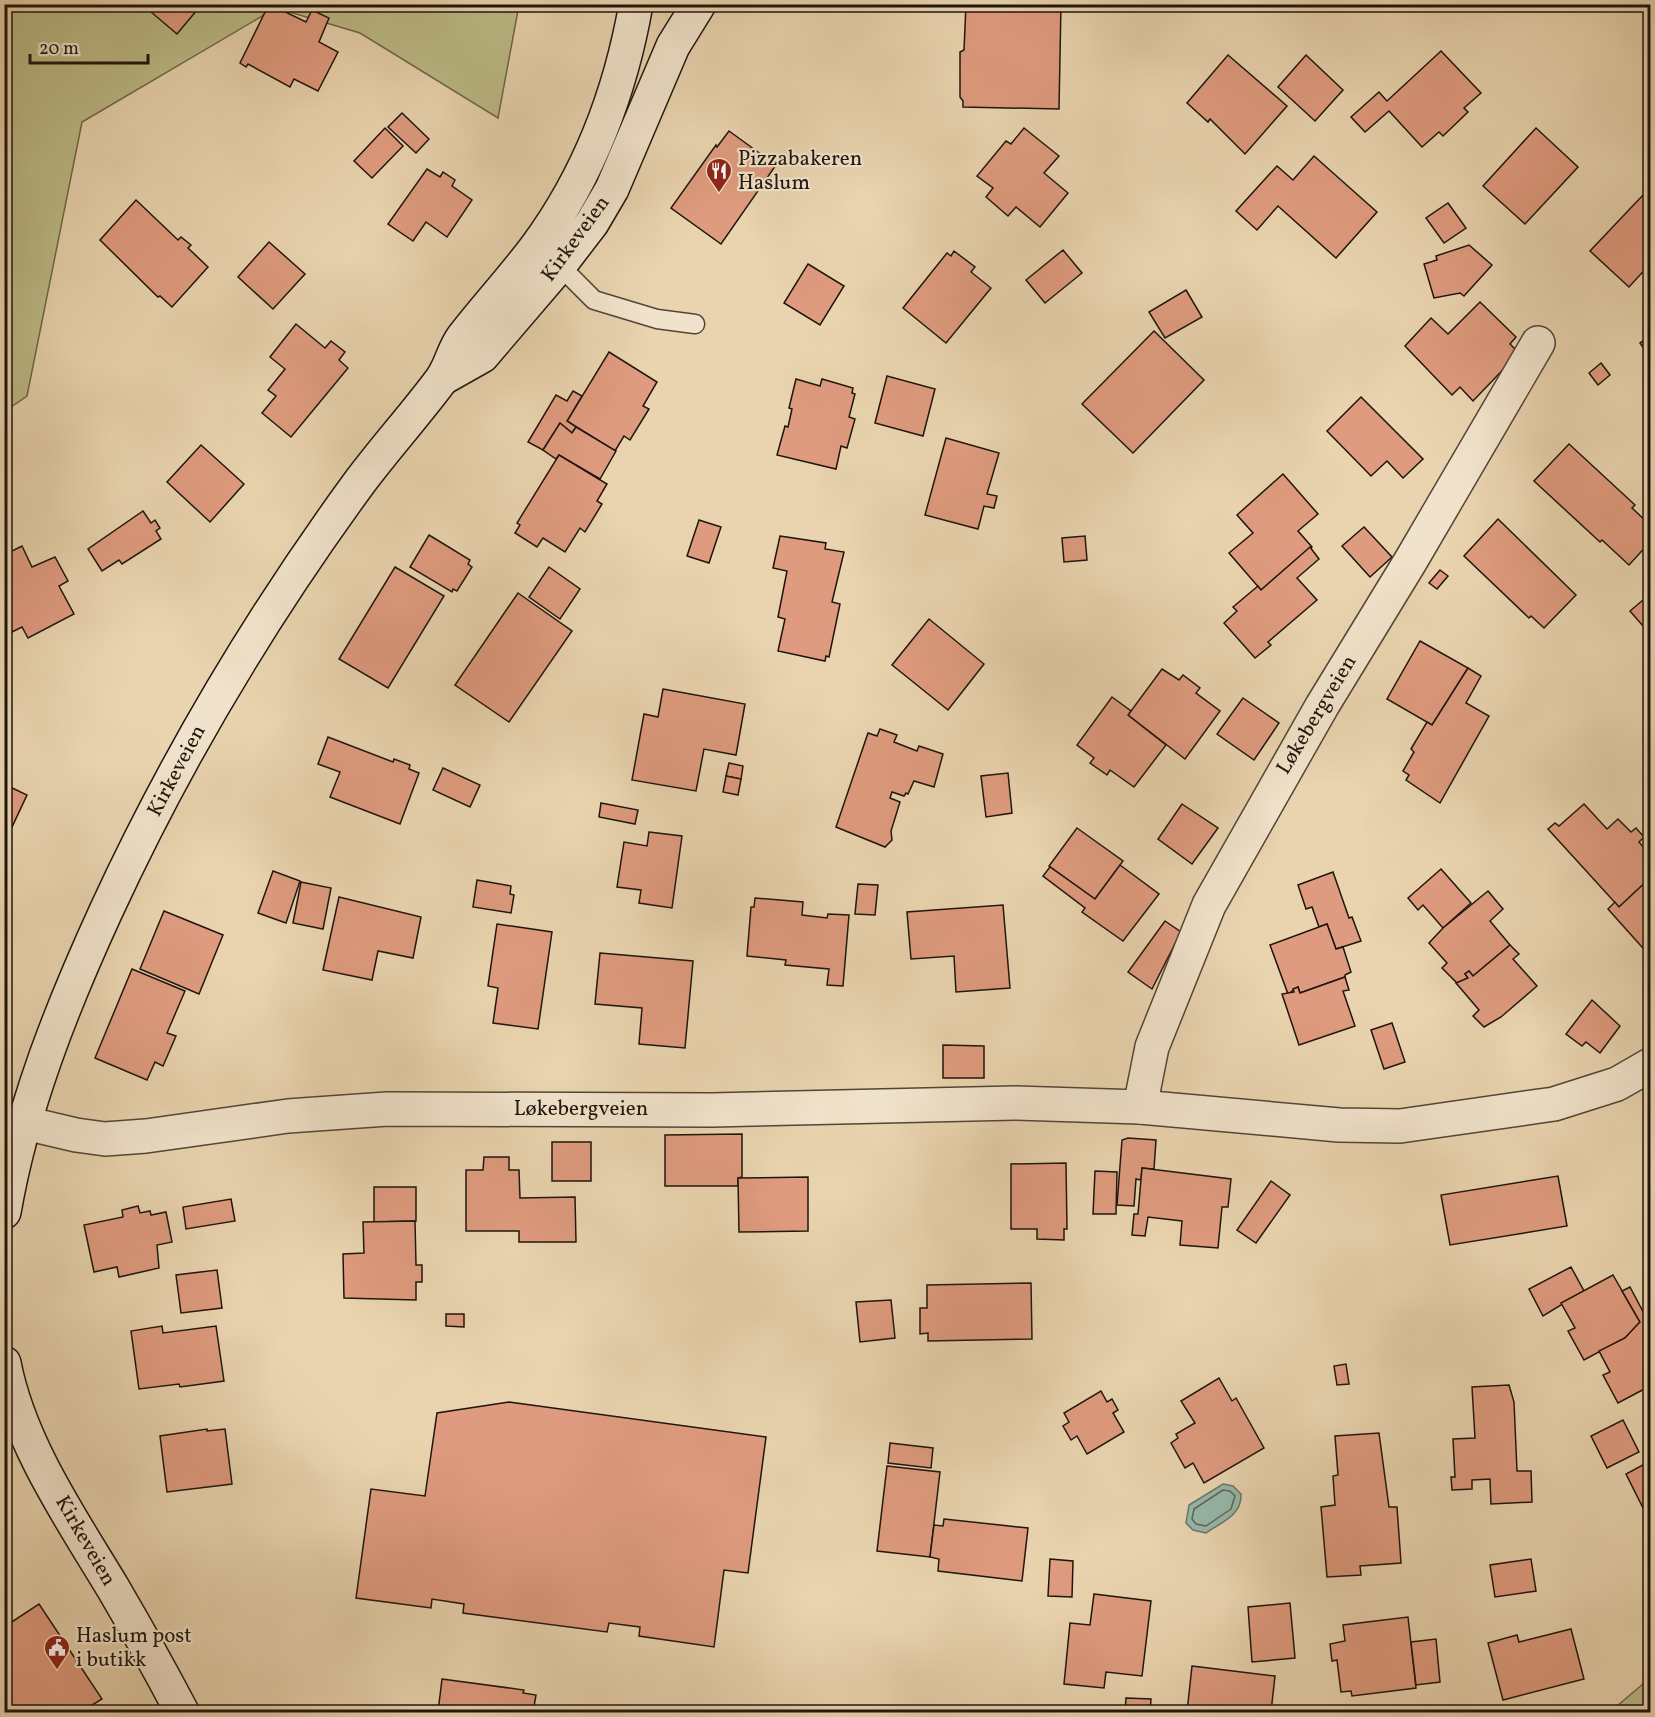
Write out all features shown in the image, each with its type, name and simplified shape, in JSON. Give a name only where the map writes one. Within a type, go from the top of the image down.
[{"type":"street","name":"Kirkeveien","points":[[549,255],[580,175],[610,110],[636,4]]},
{"type":"street","name":"Kirkeveien","points":[[4,1212],[25,1123],[65,1005],[127,865],[216,698],[267,614],[319,540],[409,419],[443,378],[459,342],[549,255],[592,223],[612,189],[673,46],[699,4]]},
{"type":"street","name":"Løkebergveien","points":[[1140,1107],[1152,1047],[1209,905],[1322,706],[1410,562],[1538,343]]},
{"type":"street","name":"Løkebergveien","points":[[25,1123],[76,1136],[105,1139],[146,1136],[288,1116],[387,1109],[712,1110],[1015,1103],[1140,1107],[1339,1125],[1400,1126],[1554,1104],[1617,1084],[1650,1065]]},
{"type":"street","name":"Kirkeveien","points":[[4,1363],[18,1409],[42,1463],[182,1713]]},
{"type":"lane","points":[[549,255],[594,300],[657,319],[695,324]]},
{"type":"shaded area","points":[[5,5],[519,5],[498,118],[360,33],[276,8],[82,122],[27,396],[5,411]]},
{"type":"shaded area","points":[[1650,1678],[1650,1712],[1610,1712]]},
{"type":"water","points":[[1223,1484],[1233,1486],[1241,1494],[1235,1513],[1206,1533],[1193,1530],[1186,1523],[1189,1505]]},
{"type":"building","points":[[157,4],[191,4],[197,10],[177,34],[151,12]]},
{"type":"building","points":[[269,4],[306,22],[312,10],[329,18],[319,42],[338,52],[318,91],[294,79],[290,87],[248,64],[246,67],[240,63]]},
{"type":"building","points":[[966,4],[1061,4],[1059,109],[963,107],[960,97],[960,52],[964,50]]},
{"type":"building","points":[[1441,51],[1481,93],[1464,108],[1468,112],[1443,136],[1439,132],[1422,147],[1389,111],[1365,132],[1351,117],[1379,92],[1387,101]]},
{"type":"building","points":[[1228,55],[1287,106],[1245,154],[1210,119],[1208,122],[1187,103]]},
{"type":"building","points":[[1306,55],[1343,90],[1315,121],[1278,87]]},
{"type":"building","points":[[402,113],[429,139],[416,153],[388,127]]},
{"type":"building","points":[[385,128],[403,146],[372,178],[354,161]]},
{"type":"building","points":[[1024,128],[1059,156],[1044,173],[1068,193],[1040,227],[1016,207],[1008,216],[986,197],[993,188],[977,176],[1006,141],[1011,144]]},
{"type":"building","points":[[1536,128],[1578,167],[1525,224],[1483,186]]},
{"type":"building","points":[[729,131],[776,165],[721,244],[671,208],[716,145],[717,147]]},
{"type":"building","points":[[1314,156],[1377,212],[1336,258],[1278,206],[1257,230],[1236,211],[1277,166],[1293,180]]},
{"type":"building","points":[[427,169],[440,177],[443,172],[455,180],[452,186],[472,200],[447,237],[426,222],[413,241],[388,224]]},
{"type":"building","points":[[1643,195],[1650,202],[1650,264],[1629,287],[1590,251]]},
{"type":"building","points":[[136,200],[178,240],[181,237],[191,245],[188,248],[208,267],[172,307],[160,296],[158,297],[100,240]]},
{"type":"building","points":[[1448,203],[1466,228],[1444,243],[1426,218]]},
{"type":"building","points":[[269,242],[305,274],[273,309],[238,277]]},
{"type":"building","points":[[1469,245],[1492,265],[1464,296],[1460,293],[1434,298],[1424,264],[1437,260],[1436,256]]},
{"type":"building","points":[[1063,250],[1082,273],[1045,303],[1026,280]]},
{"type":"building","points":[[954,251],[975,267],[971,272],[991,288],[946,343],[903,308],[947,253],[951,256]]},
{"type":"building","points":[[808,264],[844,286],[820,325],[784,303]]},
{"type":"building","points":[[1186,290],[1202,317],[1165,338],[1149,312]]},
{"type":"building","points":[[1480,302],[1516,337],[1510,344],[1519,353],[1473,401],[1460,387],[1452,395],[1405,346],[1431,318],[1448,334]]},
{"type":"building","points":[[296,324],[325,348],[331,341],[345,352],[339,360],[348,368],[291,437],[262,413],[276,396],[268,390],[285,369],[270,357]]},
{"type":"building","points":[[1154,331],[1204,380],[1133,453],[1082,404]]},
{"type":"building","points":[[1650,336],[1650,358],[1640,343]]},
{"type":"building","points":[[609,352],[657,382],[643,406],[649,409],[630,440],[624,436],[615,451],[567,421]]},
{"type":"building","points":[[1601,363],[1610,375],[1598,385],[1589,373]]},
{"type":"building","points":[[887,376],[935,389],[923,436],[875,423]]},
{"type":"building","points":[[796,379],[820,386],[822,379],[853,388],[852,393],[855,394],[849,417],[855,419],[847,448],[841,446],[836,469],[777,455],[785,426],[788,427],[792,409],[789,408]]},
{"type":"building","points":[[573,391],[582,396],[567,421],[576,427],[572,433],[560,423],[543,450],[528,442],[556,395],[567,401]]},
{"type":"building","points":[[1361,397],[1423,459],[1403,478],[1387,461],[1371,476],[1327,431]]},
{"type":"building","points":[[560,423],[572,433],[576,427],[616,451],[600,479],[559,455],[556,459],[543,450]]},
{"type":"building","points":[[946,438],[999,453],[987,494],[997,496],[994,508],[984,506],[978,529],[925,515]]},
{"type":"building","points":[[1569,444],[1635,505],[1632,508],[1650,525],[1650,542],[1629,565],[1602,540],[1600,542],[1534,481]]},
{"type":"building","points":[[201,445],[244,484],[210,522],[167,482]]},
{"type":"building","points":[[559,455],[607,484],[597,501],[602,504],[585,532],[580,528],[565,552],[543,538],[537,547],[515,533],[520,525],[517,523]]},
{"type":"building","points":[[1283,474],[1318,514],[1298,531],[1312,547],[1261,590],[1229,553],[1253,533],[1237,515]]},
{"type":"building","points":[[143,511],[151,523],[155,520],[160,528],[156,531],[161,539],[122,564],[119,560],[102,571],[88,549]]},
{"type":"building","points":[[1498,519],[1576,595],[1544,628],[1531,616],[1529,618],[1464,556]]},
{"type":"building","points":[[699,520],[721,527],[709,563],[687,556]]},
{"type":"building","points":[[1364,527],[1392,557],[1370,577],[1342,546]]},
{"type":"building","points":[[429,535],[470,560],[468,564],[472,567],[457,591],[453,589],[452,592],[410,567]]},
{"type":"building","points":[[780,536],[826,543],[825,549],[844,552],[832,602],[840,604],[829,657],[826,656],[825,661],[778,651],[785,619],[778,617],[787,571],[773,568]]},
{"type":"building","points":[[1085,536],[1087,560],[1064,562],[1062,538]]},
{"type":"building","points":[[22,546],[32,567],[55,557],[68,581],[59,586],[74,614],[28,638],[22,627],[10,633],[4,624],[4,555]]},
{"type":"building","points":[[1310,547],[1319,559],[1297,578],[1317,600],[1268,642],[1271,645],[1255,658],[1224,623],[1237,611],[1233,607],[1258,586],[1261,590]]},
{"type":"building","points":[[395,567],[444,596],[388,688],[339,659]]},
{"type":"building","points":[[549,567],[580,589],[560,619],[529,597]]},
{"type":"building","points":[[1440,570],[1448,576],[1437,589],[1429,583]]},
{"type":"building","points":[[518,593],[572,631],[509,722],[455,685]]},
{"type":"building","points":[[1650,594],[1650,620],[1643,626],[1630,611]]},
{"type":"building","points":[[929,619],[984,664],[948,710],[892,665]]},
{"type":"building","points":[[1420,641],[1468,668],[1432,725],[1387,699]]},
{"type":"building","points":[[1468,668],[1481,676],[1466,703],[1489,716],[1440,803],[1406,780],[1409,775],[1403,771],[1414,752],[1411,749],[1427,722],[1432,725]]},
{"type":"building","points":[[1162,669],[1179,680],[1183,675],[1200,688],[1196,693],[1220,711],[1185,759],[1128,715]]},
{"type":"building","points":[[663,689],[745,704],[736,755],[704,749],[696,791],[632,780],[644,714],[658,717]]},
{"type":"building","points":[[1112,697],[1131,711],[1128,715],[1166,745],[1134,787],[1110,770],[1107,775],[1090,763],[1094,758],[1077,745]]},
{"type":"building","points":[[1243,698],[1279,723],[1254,760],[1217,734]]},
{"type":"building","points":[[880,729],[897,735],[894,742],[917,751],[919,746],[943,754],[934,787],[914,781],[908,794],[904,796],[892,792],[890,798],[900,802],[891,831],[892,840],[885,847],[836,827],[868,733],[877,736]]},
{"type":"building","points":[[328,737],[393,762],[394,759],[410,765],[409,769],[419,773],[400,824],[330,797],[340,772],[318,764]]},
{"type":"building","points":[[729,763],[743,766],[741,779],[726,776]]},
{"type":"building","points":[[443,768],[480,785],[470,807],[433,790]]},
{"type":"building","points":[[1008,773],[1012,813],[986,817],[981,776]]},
{"type":"building","points":[[726,776],[741,779],[738,795],[723,792]]},
{"type":"building","points":[[4,784],[27,795],[12,827],[4,824]]},
{"type":"building","points":[[601,803],[638,810],[635,824],[599,817]]},
{"type":"building","points":[[1182,804],[1218,828],[1192,864],[1158,839]]},
{"type":"building","points":[[1584,804],[1607,829],[1618,819],[1631,832],[1636,828],[1644,837],[1639,842],[1650,855],[1650,878],[1619,907],[1548,829],[1555,823],[1559,826]]},
{"type":"building","points":[[1077,828],[1123,861],[1095,899],[1049,866]]},
{"type":"building","points":[[649,832],[682,836],[672,908],[639,903],[641,890],[617,887],[624,842],[647,846]]},
{"type":"building","points":[[1120,865],[1159,894],[1123,941],[1082,912],[1085,908],[1043,876],[1050,867],[1095,899]]},
{"type":"building","points":[[1441,869],[1471,903],[1443,928],[1423,905],[1418,910],[1408,898]]},
{"type":"building","points":[[273,871],[300,881],[286,923],[258,913]]},
{"type":"building","points":[[1333,872],[1349,918],[1352,917],[1361,941],[1336,949],[1327,924],[1319,927],[1312,907],[1306,909],[1298,885]]},
{"type":"building","points":[[1650,878],[1650,956],[1608,909],[1615,902],[1619,907]]},
{"type":"building","points":[[477,880],[511,886],[510,894],[514,895],[511,913],[473,907]]},
{"type":"building","points":[[301,882],[331,888],[323,929],[293,923]]},
{"type":"building","points":[[858,884],[878,885],[875,915],[855,914]]},
{"type":"building","points":[[1488,891],[1503,909],[1490,921],[1510,945],[1473,976],[1469,971],[1465,974],[1468,978],[1457,983],[1442,968],[1447,963],[1429,943],[1443,928]]},
{"type":"building","points":[[339,897],[421,917],[413,958],[378,951],[372,980],[323,970]]},
{"type":"building","points":[[755,898],[803,902],[802,915],[827,918],[828,914],[849,915],[843,986],[827,985],[829,969],[785,965],[786,960],[747,956],[751,907],[754,907]]},
{"type":"building","points":[[1003,905],[1010,988],[956,992],[954,956],[911,959],[907,912]]},
{"type":"building","points":[[164,911],[223,935],[199,994],[140,969]]},
{"type":"building","points":[[1165,921],[1181,932],[1152,989],[1128,972]]},
{"type":"building","points":[[497,924],[552,932],[538,1029],[493,1023],[498,988],[488,986]]},
{"type":"building","points":[[1327,924],[1336,949],[1343,947],[1351,972],[1345,977],[1300,993],[1298,987],[1288,994],[1270,945]]},
{"type":"building","points":[[1510,945],[1519,954],[1513,959],[1537,986],[1501,1017],[1484,1027],[1473,1016],[1479,1010],[1456,983],[1468,978],[1465,974],[1469,971],[1473,976]]},
{"type":"building","points":[[600,953],[693,961],[685,1048],[639,1044],[642,1008],[595,1004]]},
{"type":"building","points":[[132,969],[185,991],[167,1033],[176,1036],[163,1066],[155,1062],[147,1080],[95,1058]]},
{"type":"building","points":[[1345,977],[1349,990],[1343,991],[1355,1026],[1299,1045],[1282,994],[1294,992],[1293,989],[1298,987],[1300,993]]},
{"type":"building","points":[[1592,1000],[1620,1026],[1600,1053],[1586,1042],[1582,1046],[1566,1034]]},
{"type":"building","points":[[1392,1023],[1405,1062],[1384,1069],[1371,1030]]},
{"type":"building","points":[[943,1045],[984,1046],[984,1078],[943,1078]]},
{"type":"building","points":[[742,1134],[742,1177],[738,1178],[738,1186],[665,1186],[665,1135]]},
{"type":"building","points":[[1128,1138],[1156,1140],[1154,1169],[1142,1168],[1141,1180],[1136,1179],[1134,1206],[1117,1205],[1122,1140]]},
{"type":"building","points":[[552,1142],[591,1142],[591,1181],[552,1181]]},
{"type":"building","points":[[484,1157],[509,1157],[509,1170],[519,1170],[520,1198],[575,1197],[576,1242],[519,1242],[519,1231],[466,1231],[466,1170],[483,1170]]},
{"type":"building","points":[[1066,1163],[1067,1229],[1064,1229],[1064,1240],[1037,1239],[1037,1229],[1011,1229],[1011,1164]]},
{"type":"building","points":[[1142,1168],[1231,1179],[1228,1207],[1222,1207],[1218,1248],[1180,1245],[1182,1221],[1148,1217],[1145,1236],[1132,1235],[1134,1214],[1138,1214]]},
{"type":"building","points":[[1095,1171],[1117,1172],[1116,1214],[1093,1214]]},
{"type":"building","points":[[1558,1176],[1567,1226],[1450,1245],[1441,1195]]},
{"type":"building","points":[[808,1177],[808,1231],[739,1232],[738,1178]]},
{"type":"building","points":[[1271,1181],[1290,1195],[1256,1243],[1237,1230]]},
{"type":"building","points":[[374,1187],[416,1187],[416,1221],[374,1222]]},
{"type":"building","points":[[231,1199],[235,1221],[186,1229],[183,1207]]},
{"type":"building","points":[[138,1206],[140,1213],[150,1211],[151,1215],[166,1212],[172,1242],[157,1245],[159,1268],[119,1277],[117,1267],[94,1272],[84,1225],[123,1217],[122,1210]]},
{"type":"building","points":[[415,1221],[416,1265],[422,1265],[422,1282],[416,1282],[416,1300],[344,1298],[343,1254],[364,1253],[363,1222]]},
{"type":"building","points":[[1571,1267],[1584,1291],[1543,1316],[1529,1289]]},
{"type":"building","points":[[217,1270],[222,1308],[181,1313],[176,1275]]},
{"type":"building","points":[[1613,1275],[1640,1322],[1625,1338],[1584,1360],[1568,1331],[1575,1328],[1561,1303]]},
{"type":"building","points":[[1031,1283],[1032,1339],[928,1341],[928,1333],[920,1334],[920,1308],[927,1308],[927,1285]]},
{"type":"building","points":[[1630,1287],[1647,1319],[1650,1319],[1650,1386],[1618,1403],[1603,1375],[1610,1372],[1599,1351],[1625,1338],[1640,1322],[1622,1291]]},
{"type":"building","points":[[891,1300],[895,1338],[860,1342],[856,1302]]},
{"type":"building","points":[[446,1314],[464,1314],[464,1327],[446,1326]]},
{"type":"building","points":[[162,1326],[163,1333],[216,1326],[224,1381],[180,1387],[179,1384],[139,1389],[131,1331]]},
{"type":"building","points":[[1346,1364],[1349,1384],[1337,1385],[1334,1366]]},
{"type":"building","points":[[1219,1378],[1232,1401],[1236,1398],[1264,1448],[1204,1483],[1193,1463],[1185,1468],[1171,1443],[1178,1438],[1176,1434],[1195,1423],[1181,1401]]},
{"type":"building","points":[[1509,1385],[1514,1402],[1517,1471],[1531,1471],[1532,1502],[1491,1504],[1490,1479],[1472,1480],[1472,1489],[1452,1490],[1451,1477],[1455,1477],[1453,1439],[1475,1438],[1472,1387]]},
{"type":"building","points":[[1101,1391],[1107,1402],[1112,1399],[1118,1410],[1113,1413],[1124,1432],[1087,1454],[1077,1436],[1071,1440],[1063,1426],[1069,1422],[1064,1413]]},
{"type":"building","points":[[509,1402],[766,1437],[748,1573],[724,1570],[714,1647],[639,1636],[640,1627],[609,1623],[607,1632],[463,1613],[464,1604],[432,1599],[431,1608],[356,1598],[371,1489],[425,1496],[437,1413]]},
{"type":"building","points":[[1623,1420],[1639,1452],[1607,1468],[1591,1436]]},
{"type":"building","points":[[207,1429],[207,1431],[225,1429],[232,1484],[167,1492],[160,1436]]},
{"type":"building","points":[[1379,1433],[1389,1507],[1397,1507],[1401,1563],[1360,1566],[1361,1575],[1327,1577],[1321,1507],[1335,1505],[1333,1476],[1338,1475],[1335,1436]]},
{"type":"building","points":[[890,1443],[933,1448],[931,1468],[888,1463]]},
{"type":"building","points":[[1650,1461],[1650,1522],[1626,1474]]},
{"type":"building","points":[[887,1466],[940,1472],[930,1557],[877,1551]]},
{"type":"building","points":[[944,1519],[1028,1528],[1022,1581],[938,1571],[939,1559],[930,1557],[934,1525],[943,1526]]},
{"type":"building","points":[[1050,1559],[1073,1561],[1072,1597],[1048,1596]]},
{"type":"building","points":[[1531,1559],[1536,1591],[1495,1597],[1490,1565]]},
{"type":"building","points":[[1094,1594],[1151,1601],[1142,1676],[1106,1672],[1104,1688],[1064,1684],[1070,1623],[1090,1625]]},
{"type":"building","points":[[1290,1603],[1295,1658],[1252,1662],[1248,1607]]},
{"type":"building","points":[[39,1604],[102,1699],[81,1712],[4,1712],[4,1627]]},
{"type":"building","points":[[1408,1617],[1416,1688],[1352,1696],[1351,1691],[1341,1692],[1337,1660],[1332,1661],[1330,1644],[1345,1641],[1343,1625]]},
{"type":"building","points":[[1571,1629],[1584,1679],[1503,1700],[1488,1643],[1517,1635],[1519,1642]]},
{"type":"building","points":[[1436,1639],[1440,1682],[1416,1685],[1411,1642]]},
{"type":"building","points":[[1192,1666],[1275,1676],[1271,1712],[1187,1712]]},
{"type":"building","points":[[442,1679],[524,1690],[523,1693],[536,1695],[533,1712],[438,1712]]},
{"type":"building","points":[[1126,1698],[1151,1699],[1150,1712],[1125,1712]]},
{"type":"place","name":"Pizzabakeren Haslum","points":[[719,194]]},
{"type":"place","name":"Haslum post i butikk","points":[[57,1671]]}]
